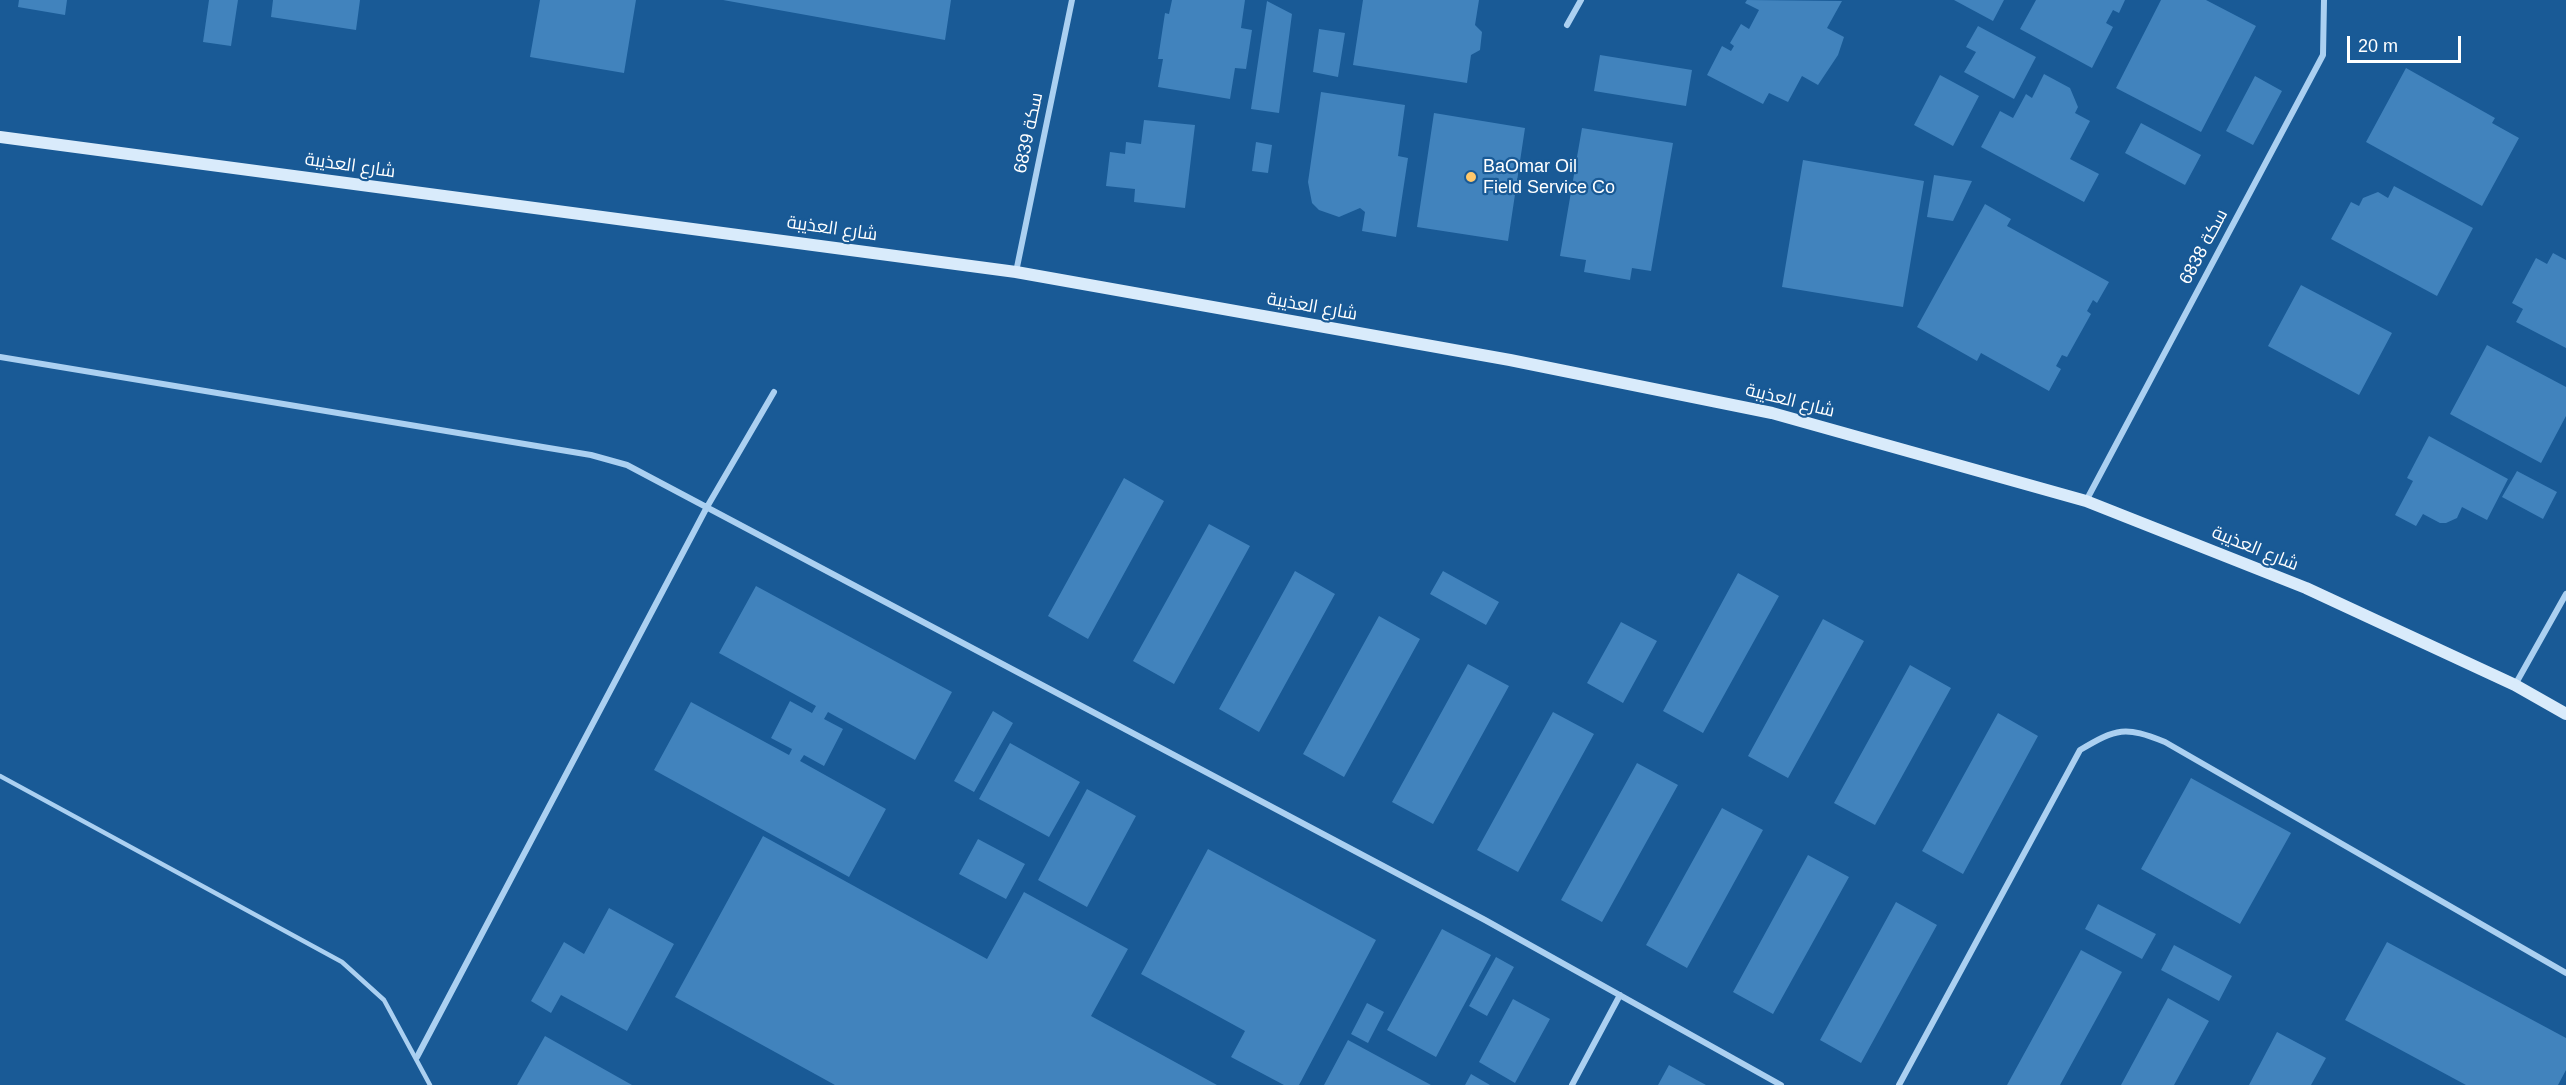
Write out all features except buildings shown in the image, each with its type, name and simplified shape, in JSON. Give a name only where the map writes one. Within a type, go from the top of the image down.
[{"type":"street","name":"سكة 6839","points":[[1016,272],[1072,0]]},
{"type":"street","points":[[1568,25],[1581,0]]},
{"type":"street","name":"سكة 6838","points":[[2086,501],[2323,55],[2324,0]]},
{"type":"street","name":"شارع العذيبة","points":[[0,137],[1016,272],[1510,360],[1772,413],[2086,501],[2306,588],[2515,685],[2566,714]]},
{"type":"street","points":[[0,357],[591,455],[627,465],[1464,909],[1781,1085]]},
{"type":"street","points":[[417,1058],[707,507],[774,392]]},
{"type":"street","points":[[2515,685],[2566,594]]},
{"type":"street","points":[[1899,1085],[2080,750],[2110,732],[2138,731],[2165,742],[2566,973]]},
{"type":"street","points":[[1572,1085],[1620,995]]},
{"type":"lane","points":[[0,776],[342,962],[384,1000],[430,1085]]},
{"type":"place","name":"BaOmar Oil Field Service Co","points":[[1471,177]]}]
